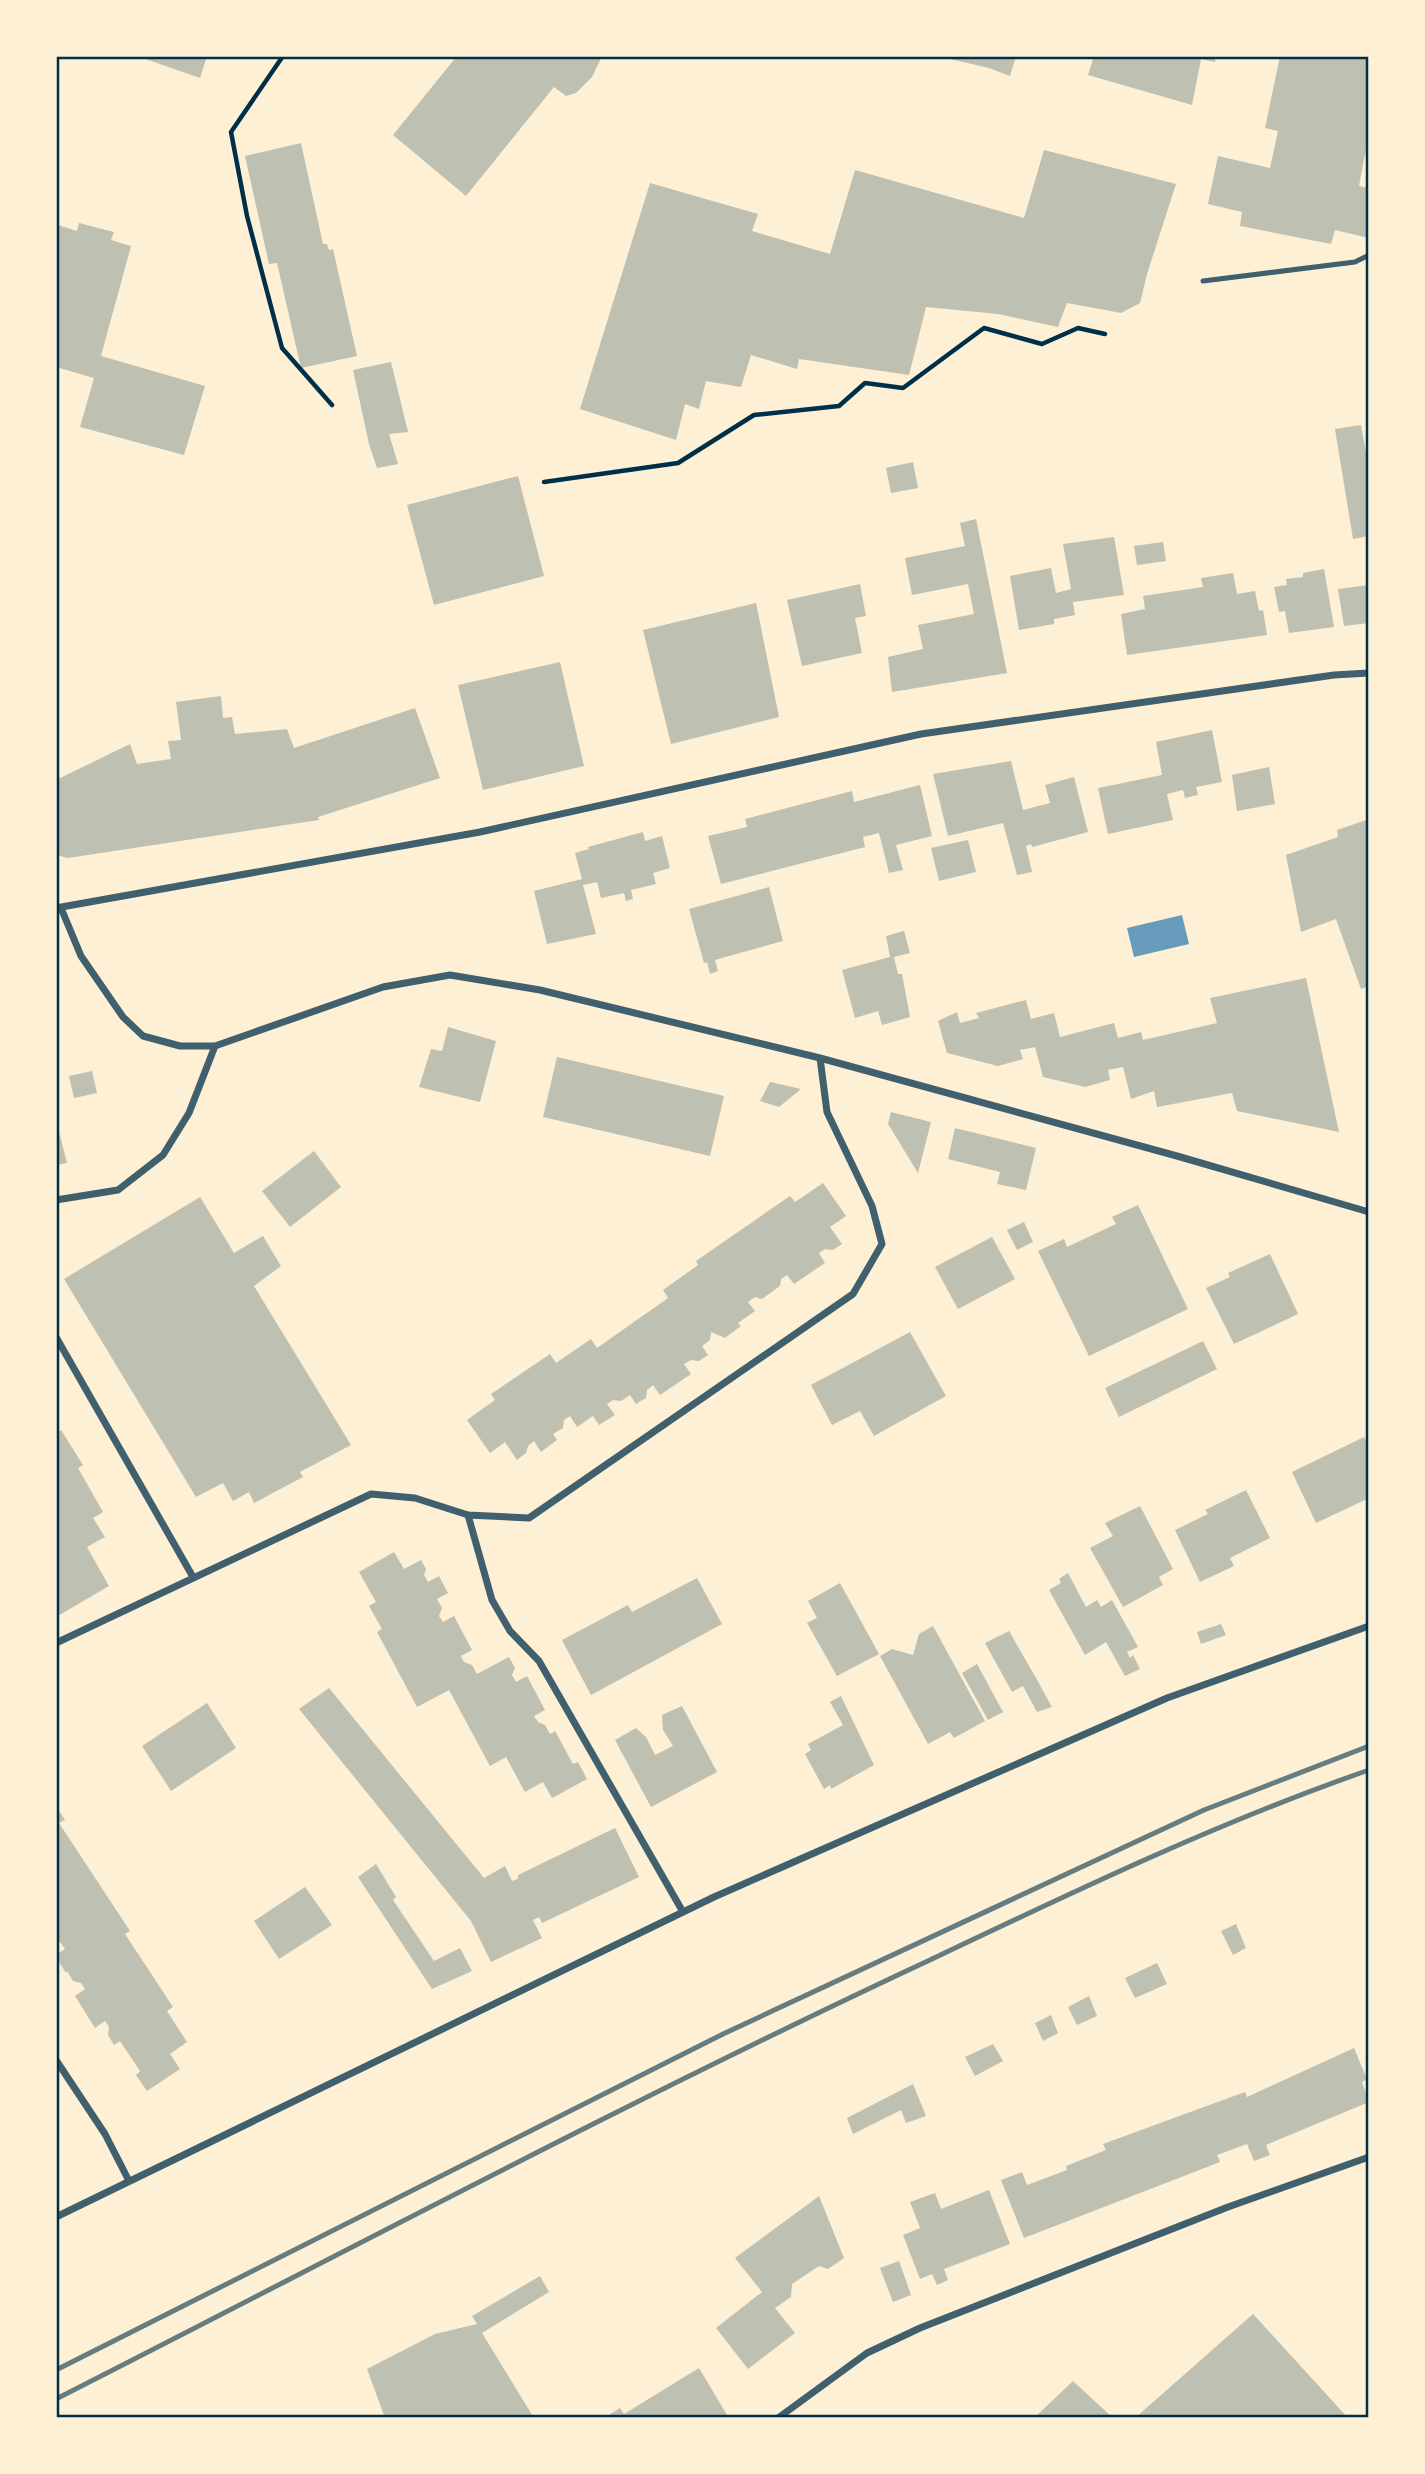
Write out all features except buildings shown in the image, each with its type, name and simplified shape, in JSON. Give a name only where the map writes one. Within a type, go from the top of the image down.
[{"type":"street","points":[[1369,673],[921,734],[480,832],[59,908],[81,956],[123,1017],[143,1036],[180,1046],[215,1046],[383,987],[450,975],[540,990],[820,1058],[1369,1212]]},
{"type":"street","points":[[56,1200],[118,1190],[163,1155],[189,1113],[215,1046]]},
{"type":"street","points":[[56,1643],[371,1494],[415,1498],[468,1515],[529,1518],[853,1294],[882,1244],[872,1206],[827,1112],[820,1058]]},
{"type":"street","points":[[56,1337],[194,1577]]},
{"type":"street","points":[[468,1515],[492,1600],[510,1631],[539,1661],[683,1912]]},
{"type":"street","points":[[56,2217],[683,1912],[1167,1698],[1369,1626]]},
{"type":"street","points":[[56,2060],[105,2134],[129,2181]]},
{"type":"street","points":[[778,2418],[867,2353],[920,2328],[1228,2207],[1369,2157]]},
{"type":"lane","points":[[1203,281],[1355,262],[1369,255]]},
{"type":"path","points":[[283,56],[231,132],[247,216],[282,348],[332,405]]},
{"type":"path","points":[[544,482],[678,463],[754,415],[839,406],[865,383],[903,388],[984,328],[1042,344],[1078,328],[1105,334]]},
{"type":"water","points":[[1182,915],[1189,944],[1134,957],[1127,928]]},
{"type":"railway","points":[[56,2370],[723,2034],[1204,1810],[1369,1746]]},
{"type":"railway","points":[[56,2399],[601,2120],[821,2011],[1148,1858],[1313,1790],[1369,1770]]}]
